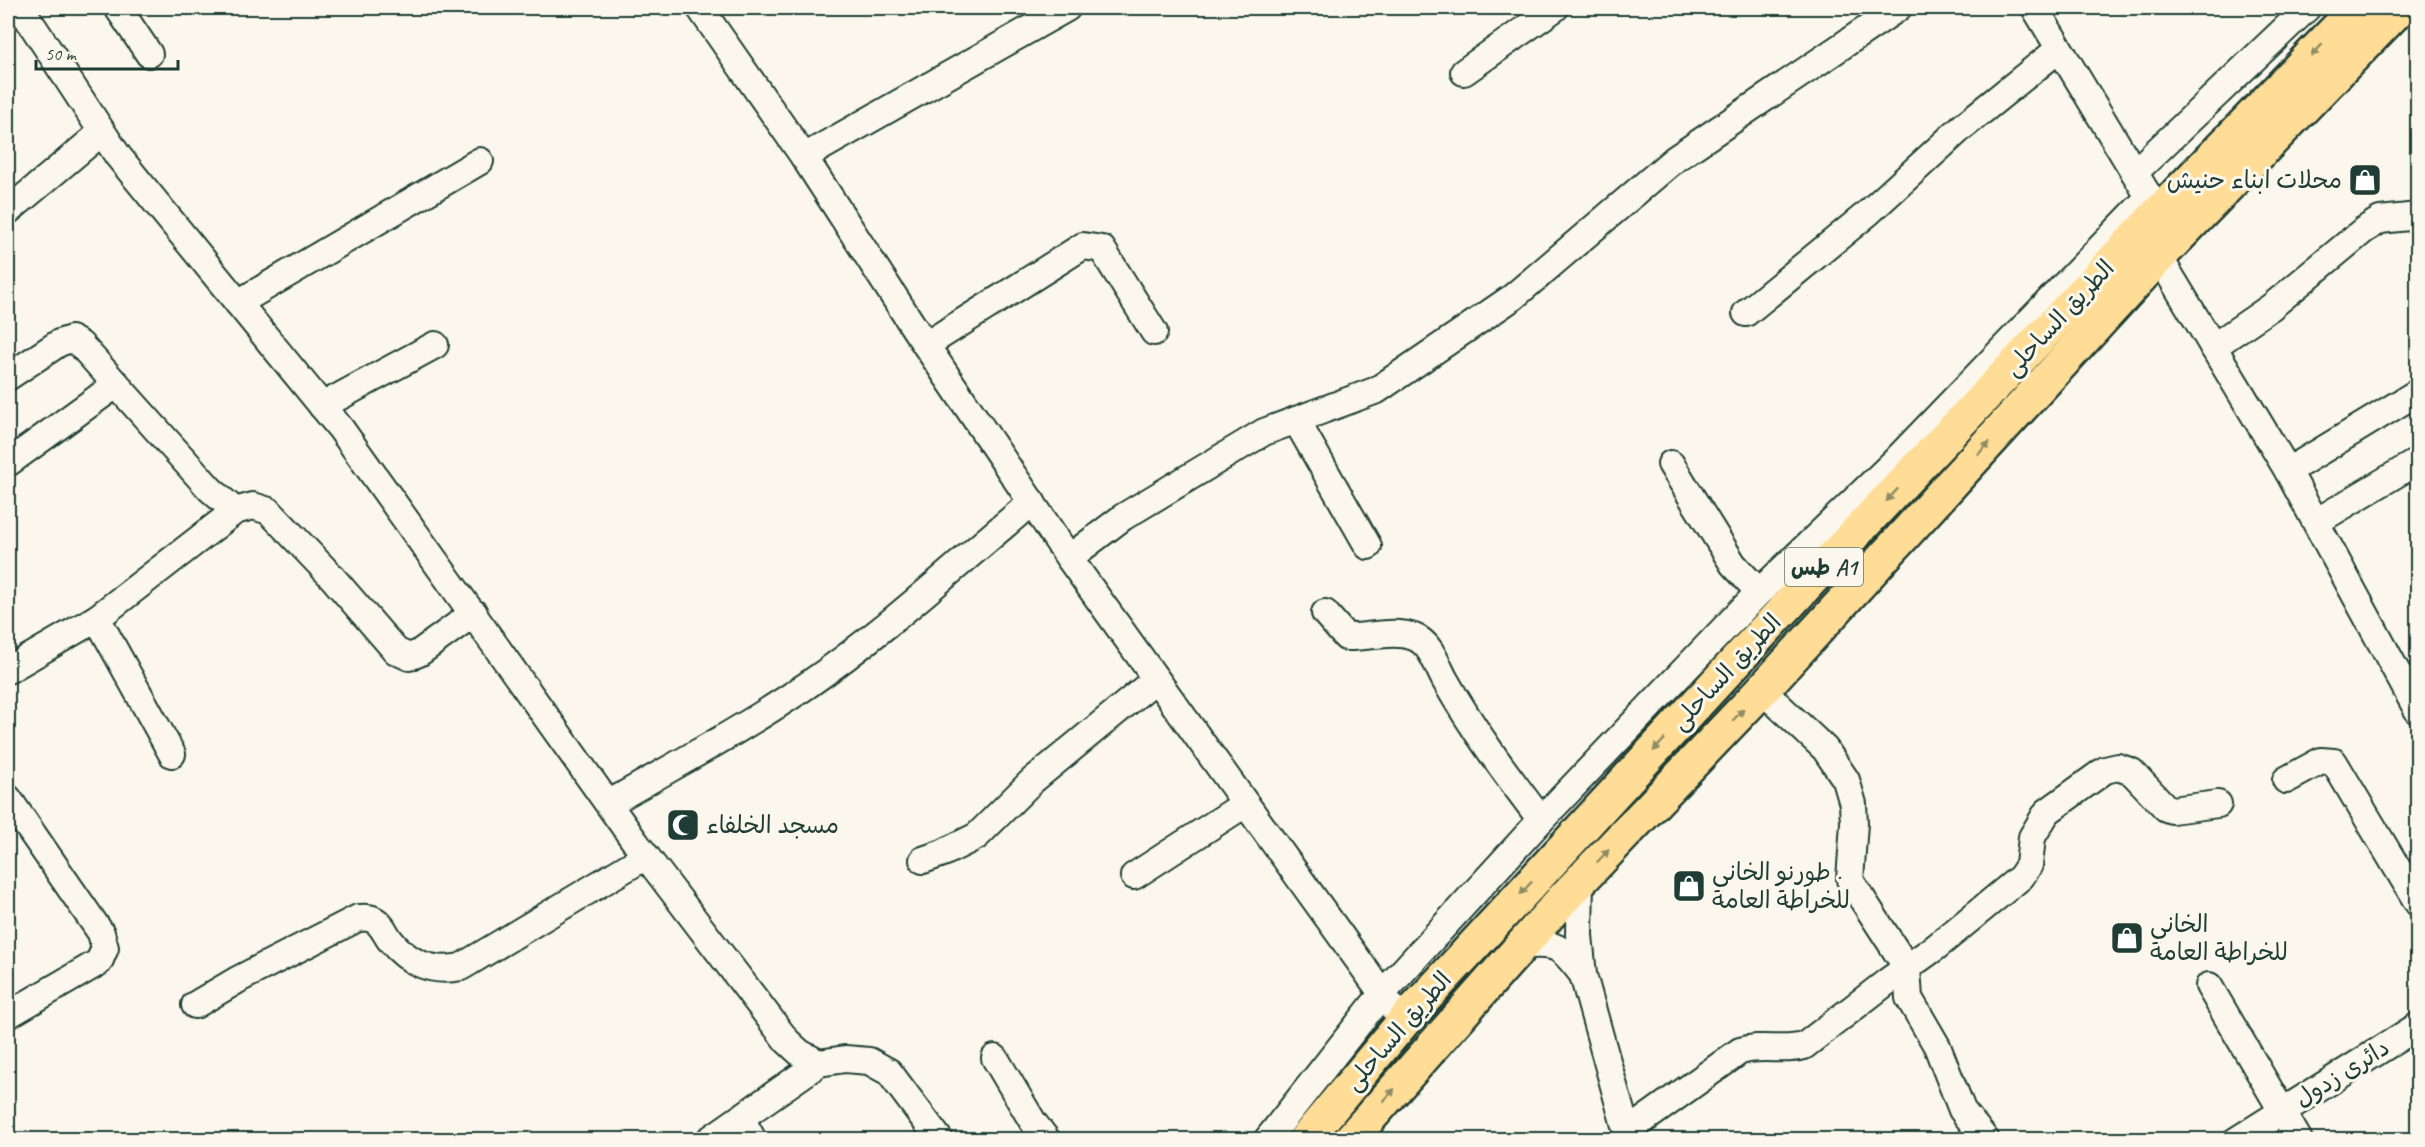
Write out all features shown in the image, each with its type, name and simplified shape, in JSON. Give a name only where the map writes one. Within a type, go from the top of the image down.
[{"type":"highway","name":"الطريق الساحلى","points":[[1305,1140],[1404,1021],[1927,458],[2154,204],[2357,8]]},
{"type":"highway","name":"الطريق الساحلى","points":[[1350,1140],[1580,881],[1762,690],[2159,257],[2400,8]]},
{"type":"highway","points":[[1927,458],[1953,482]]},
{"type":"street","points":[[21,8],[118,156],[341,429],[646,856],[787,1041],[800,1053],[819,1064]]},
{"type":"street","points":[[118,8],[148,54]]},
{"type":"street","points":[[700,8],[804,157],[926,345],[1069,558],[1382,994],[1404,1021]]},
{"type":"street","points":[[804,157],[1067,8]]},
{"type":"street","points":[[1464,72],[1555,8]]},
{"type":"street","points":[[1069,558],[1123,517],[1264,432],[1377,390],[1485,318],[1573,248],[1623,201],[1675,159],[1898,8]]},
{"type":"street","points":[[1267,1140],[1382,994],[1541,820],[1759,592],[1896,460],[2154,204],[2034,8]]},
{"type":"street","points":[[2135,172],[2307,8]]},
{"type":"street","points":[[1746,313],[1868,213],[1961,128],[2059,49]]},
{"type":"street","points":[[8,212],[102,132]]},
{"type":"street","points":[[238,303],[480,161]]},
{"type":"street","points":[[2213,347],[2271,307],[2364,230],[2380,220],[2418,216]]},
{"type":"street","points":[[926,345],[1083,246],[1102,249],[1154,332]]},
{"type":"street","points":[[2159,257],[2288,471],[2418,711]]},
{"type":"street","points":[[8,377],[59,344],[71,339],[80,344],[210,489],[235,511]]},
{"type":"street","points":[[322,406],[435,345]]},
{"type":"street","points":[[8,463],[117,384]]},
{"type":"street","points":[[2288,471],[2418,392]]},
{"type":"street","points":[[1296,420],[1368,546]]},
{"type":"street","points":[[2316,522],[2418,461]]},
{"type":"street","points":[[1671,464],[1733,564],[1759,592]]},
{"type":"street","points":[[610,803],[805,687],[847,657],[1032,502]]},
{"type":"street","points":[[8,670],[97,618],[235,511],[253,506],[268,511],[332,577],[396,651],[409,657],[418,653],[474,613]]},
{"type":"street","points":[[1325,613],[1346,638],[1403,634],[1416,637],[1426,644],[1485,745],[1541,820]]},
{"type":"street","points":[[97,618],[172,754]]},
{"type":"street","points":[[923,860],[977,836],[1032,781],[1156,679]]},
{"type":"street","points":[[1762,690],[1825,749],[1846,780],[1853,804],[1854,823],[1850,880],[1907,968],[1909,998],[1937,1046],[1962,1110],[1986,1140]]},
{"type":"street","points":[[2286,780],[2321,761],[2334,762],[2418,903]]},
{"type":"street","points":[[1580,881],[1579,935],[1582,975],[1628,1136],[1740,1051],[1754,1048],[1804,1046],[1936,947],[2021,877],[2029,865],[2032,837],[2047,812],[2105,770],[2118,767],[2132,772],[2166,808],[2172,810],[2218,804]]},
{"type":"street","points":[[8,798],[100,933],[105,948],[99,962],[8,1015]]},
{"type":"street","points":[[1134,876],[1245,804]]},
{"type":"street","points":[[195,1005],[239,979],[358,918],[370,918],[381,925],[390,940],[409,960],[431,969],[446,970],[461,967],[646,856]]},
{"type":"street","points":[[1521,946],[1546,943],[1566,953],[1582,975]]},
{"type":"street","points":[[2209,986],[2298,1140]]},
{"type":"street","name":"دائرى زدول","points":[[2237,1140],[2418,1026]]},
{"type":"street","points":[[995,1058],[1033,1122],[1047,1140]]},
{"type":"street","points":[[709,1140],[747,1129],[819,1064],[845,1059],[869,1061],[889,1072],[940,1140]]},
{"type":"place","name":"محلات ابناء حنيش","points":[[2365,180]]},
{"type":"place","name":"مسجد الخلفاء","points":[[683,825]]},
{"type":"place","name":"طورنو الخاني . للخراطة العامة","points":[[1689,886]]},
{"type":"place","name":"الخاني للخراطة العامة","points":[[2127,938]]}]
